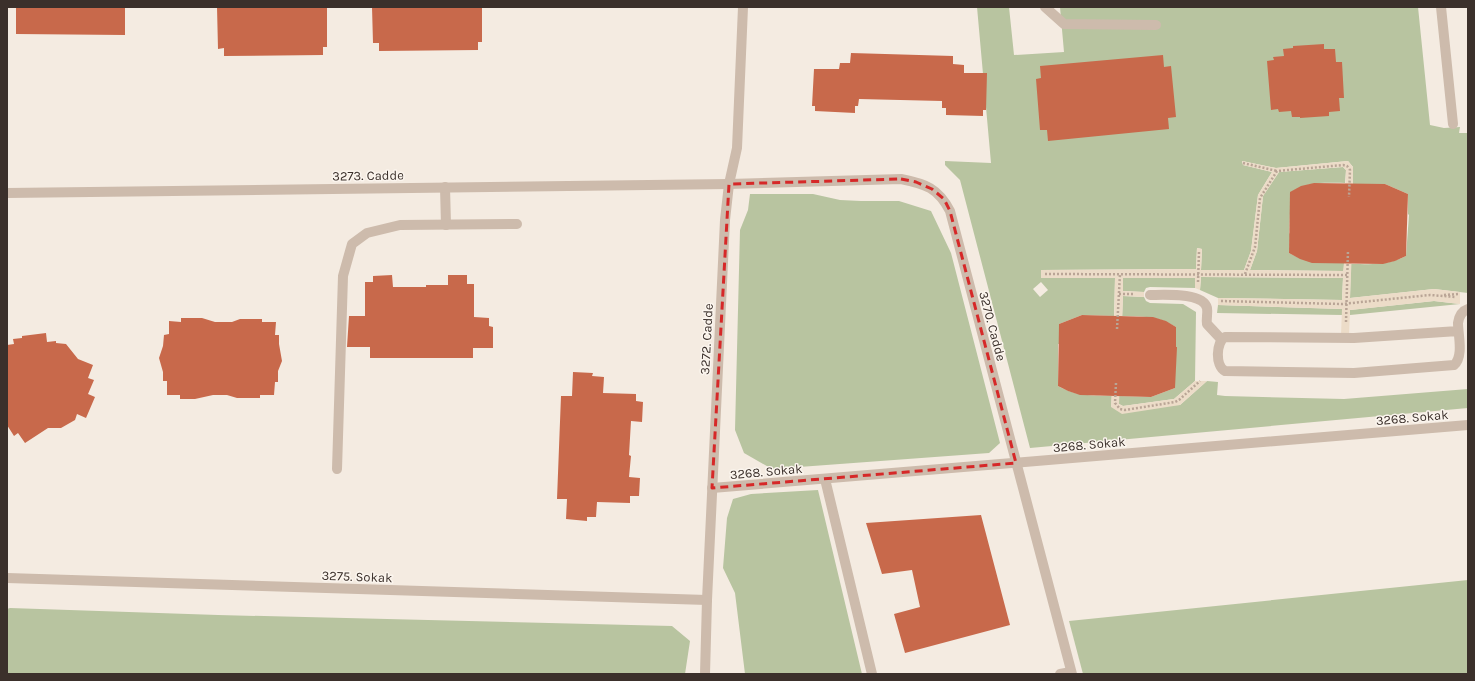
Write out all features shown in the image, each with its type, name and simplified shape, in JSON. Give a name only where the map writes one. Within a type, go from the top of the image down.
[{"type":"street","name":"3272. Cadde","points":[[705,674],[707,600],[725,220],[729,184],[737,148],[743,7]]},
{"type":"street","points":[[1045,7],[1064,24],[1156,25]]},
{"type":"street","points":[[1441,7],[1453,124]]},
{"type":"street","name":"3270. Cadde","points":[[729,184],[901,179],[916,182],[932,189],[944,199],[950,211],[1072,673]]},
{"type":"street","name":"3273. Cadde","points":[[7,193],[729,184]]},
{"type":"street","points":[[445,187],[446,225]]},
{"type":"street","points":[[337,469],[343,276],[352,244],[367,233],[400,225],[517,224]]},
{"type":"street","points":[[1150,295],[1191,296],[1199,300],[1207,308],[1207,324],[1221,339]]},
{"type":"street","points":[[1458,331],[1345,339],[1225,337],[1221,339],[1219,343],[1218,365],[1225,371],[1354,373],[1454,365],[1458,362],[1460,356],[1458,331],[1459,318],[1465,310],[1468,309]]},
{"type":"street","name":"3268. Sokak","points":[[712,488],[1468,426]]},
{"type":"street","points":[[825,479],[872,674]]},
{"type":"street","name":"3275. Sokak","points":[[7,578],[707,600]]},
{"type":"street","points":[[1060,674],[1072,673]]},
{"type":"path","points":[[1242,163],[1277,170],[1343,165],[1347,166],[1350,170],[1349,197]]},
{"type":"path","points":[[1245,274],[1255,247],[1260,198],[1277,170]]},
{"type":"path","points":[[1345,339],[1348,250]]},
{"type":"path","points":[[1199,252],[1199,300],[1346,304],[1460,294]]},
{"type":"path","points":[[1045,274],[1347,274]]},
{"type":"path","points":[[1118,329],[1120,274]]},
{"type":"path","points":[[1437,295],[1460,298]]},
{"type":"path","points":[[1116,383],[1115,403],[1120,409],[1125,410],[1175,402],[1200,381]]},
{"type":"highlighted area","points":[[901,179],[916,182],[932,189],[944,199],[950,211],[1016,463],[712,488],[729,184]]},
{"type":"green space","points":[[977,7],[1009,7],[1014,55],[1064,52],[1060,7],[1418,7],[1430,125],[1444,128],[1460,127],[1459,133],[1468,133],[1468,293],[1434,289],[1350,298],[1351,264],[1385,263],[1406,256],[1409,215],[1408,194],[1385,184],[1353,184],[1353,167],[1348,161],[1276,168],[1242,161],[1243,165],[1272,172],[1258,195],[1251,251],[1244,270],[1201,270],[1202,249],[1197,248],[1196,269],[1041,270],[1041,278],[1115,278],[1114,316],[1082,315],[1059,324],[1058,344],[1058,386],[1078,394],[1112,396],[1111,407],[1180,405],[1207,381],[1218,382],[1217,395],[1225,396],[1344,399],[1468,389],[1468,408],[1030,448],[960,180],[945,165],[945,161],[991,163]],"holes":[[[1041,282],[1048,290],[1040,297],[1033,289]]]},
{"type":"green space","points":[[1343,167],[1346,170],[1345,183],[1311,184],[1291,192],[1289,253],[1309,261],[1322,263],[1344,263],[1344,271],[1250,270],[1257,251],[1263,196],[1279,172]]},
{"type":"green space","points":[[750,194],[813,194],[840,200],[899,201],[931,211],[951,253],[1000,443],[989,453],[772,469],[744,453],[735,430],[740,230],[748,210]]},
{"type":"green space","points":[[1201,277],[1343,278],[1342,300],[1218,298],[1200,290]]},
{"type":"green space","points":[[1123,278],[1196,278],[1195,288],[1150,287],[1146,288],[1144,292],[1123,291]]},
{"type":"green space","points":[[1123,296],[1144,297],[1146,301],[1150,303],[1183,304],[1196,312],[1195,381],[1174,399],[1123,406],[1119,404],[1119,396],[1151,397],[1175,388],[1176,367],[1176,327],[1162,320],[1122,316]]},
{"type":"green space","points":[[1434,301],[1460,304],[1350,315],[1350,310]]},
{"type":"green space","points":[[1218,305],[1342,309],[1342,315],[1217,313]]},
{"type":"green space","points":[[818,490],[862,674],[745,674],[735,593],[723,568],[727,518],[733,499],[751,494]]},
{"type":"green space","points":[[1468,580],[1468,674],[1083,674],[1069,621]]},
{"type":"green space","points":[[7,609],[218,615],[672,626],[690,641],[685,674],[7,674]]},
{"type":"shaded area","points":[[1242,161],[1276,168],[1348,161],[1353,167],[1353,184],[1345,196],[1346,170],[1343,167],[1279,172],[1263,196],[1257,251],[1250,270],[1343,271],[1344,263],[1352,250],[1350,298],[1434,289],[1460,292],[1460,304],[1434,301],[1350,310],[1349,335],[1341,335],[1342,309],[1218,305],[1218,298],[1342,300],[1343,278],[1201,277],[1200,290],[1195,288],[1195,278],[1123,278],[1123,291],[1144,292],[1144,297],[1123,296],[1122,329],[1114,329],[1115,278],[1041,278],[1041,270],[1196,269],[1197,248],[1202,249],[1201,270],[1244,270],[1251,251],[1258,195],[1272,172],[1243,165]]},
{"type":"shaded area","points":[[1195,381],[1207,381],[1180,405],[1122,414],[1111,407],[1112,383],[1120,383],[1119,404],[1123,406],[1174,399]]},
{"type":"building","points":[[16,7],[125,7],[125,35],[16,34]]},
{"type":"building","points":[[217,7],[327,7],[327,47],[323,47],[323,55],[224,56],[224,48],[218,49]]},
{"type":"building","points":[[372,7],[482,7],[482,42],[478,42],[478,50],[379,51],[379,43],[373,43]]},
{"type":"building","points":[[1324,44],[1324,49],[1335,49],[1336,62],[1342,62],[1344,98],[1339,98],[1340,111],[1329,112],[1329,116],[1300,118],[1292,117],[1291,111],[1279,112],[1278,109],[1271,110],[1267,61],[1274,60],[1273,57],[1284,56],[1283,49],[1293,48],[1293,46]]},
{"type":"building","points":[[851,53],[953,56],[953,64],[964,65],[964,73],[987,73],[986,110],[983,110],[983,116],[946,115],[946,108],[942,108],[942,101],[859,99],[858,106],[855,106],[855,113],[815,111],[815,106],[812,106],[814,69],[839,69],[840,63],[850,63]]},
{"type":"building","points":[[1163,55],[1164,67],[1171,66],[1176,117],[1168,118],[1169,129],[1048,141],[1047,130],[1040,130],[1036,79],[1041,78],[1040,66]]},
{"type":"building","points":[[1314,183],[1385,184],[1408,194],[1406,256],[1383,264],[1312,263],[1289,253],[1290,192],[1301,186]]},
{"type":"building","points":[[392,275],[393,287],[426,287],[426,285],[448,285],[448,275],[467,275],[467,284],[474,284],[474,317],[489,318],[489,326],[493,327],[493,348],[473,348],[473,358],[370,358],[370,347],[347,347],[349,316],[365,316],[365,282],[373,282],[373,276]]},
{"type":"building","points":[[1082,315],[1153,317],[1166,321],[1176,327],[1177,347],[1175,388],[1151,397],[1080,395],[1058,386],[1059,324]]},
{"type":"building","points":[[181,318],[202,318],[215,322],[232,322],[240,319],[262,319],[262,322],[276,322],[275,335],[279,335],[282,361],[278,371],[278,382],[275,382],[274,395],[260,395],[260,398],[237,398],[227,395],[213,395],[195,399],[180,399],[180,395],[167,395],[167,381],[163,381],[163,372],[159,358],[163,346],[164,335],[169,334],[169,321],[181,322]]},
{"type":"building","points":[[46,333],[47,342],[56,341],[56,343],[66,344],[78,359],[93,365],[88,378],[94,380],[88,394],[95,397],[86,418],[77,414],[75,420],[61,428],[48,428],[25,443],[18,433],[14,436],[7,425],[7,345],[14,344],[13,339],[22,338],[22,336]]},
{"type":"building","points":[[573,372],[593,373],[592,376],[604,377],[603,393],[636,394],[636,401],[643,402],[642,422],[631,421],[629,455],[631,456],[629,477],[640,478],[639,496],[630,496],[630,503],[597,502],[596,517],[587,517],[587,521],[566,519],[567,499],[557,499],[561,396],[572,396]]},
{"type":"building","points":[[981,515],[1010,625],[905,653],[894,614],[920,607],[912,570],[882,574],[866,523]]}]
